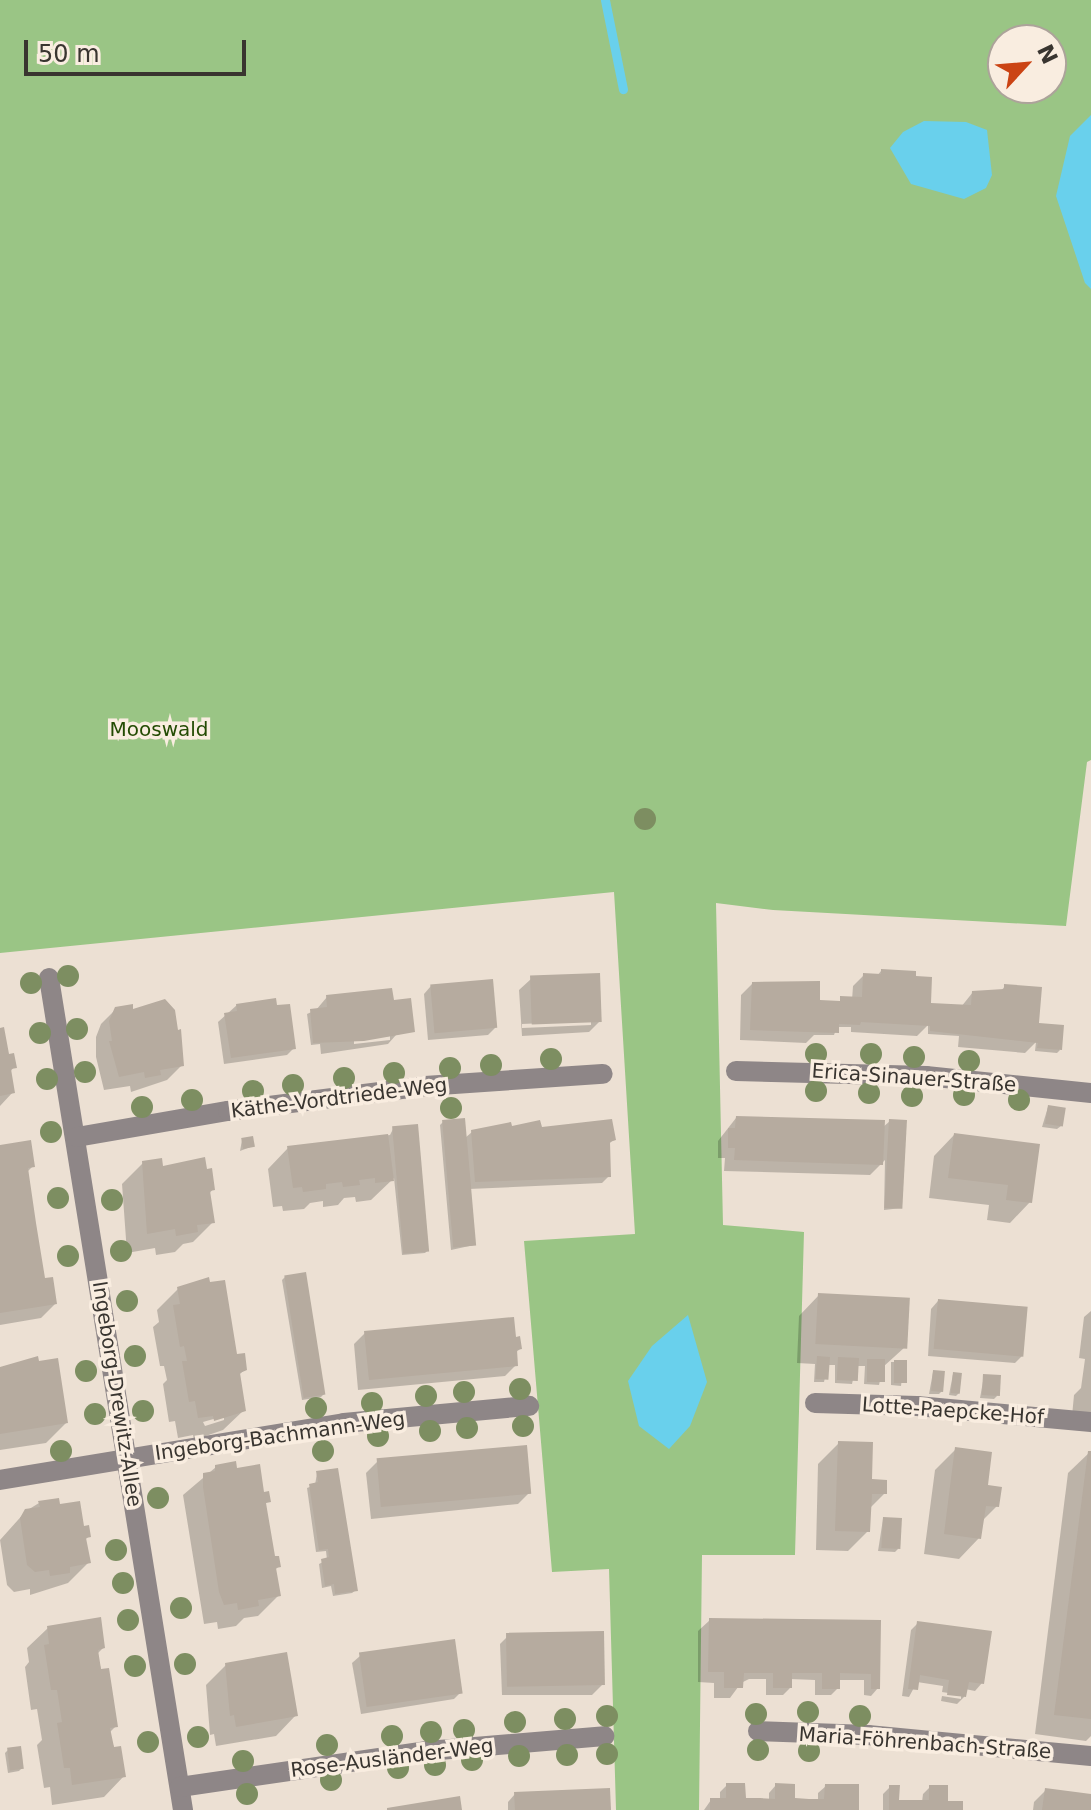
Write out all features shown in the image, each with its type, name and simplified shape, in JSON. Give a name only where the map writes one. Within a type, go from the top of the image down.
[{"type":"street","name":"Ingeborg-Drewitz-Allee","points":[[49,978],[183,1810]]},
{"type":"street","name":"Erica-Sinauer-Straße","points":[[736,1071],[926,1076],[1091,1093]]},
{"type":"street","name":"Käthe-Vordtriede-Weg","points":[[77,1137],[228,1111],[409,1088],[603,1074]]},
{"type":"street","name":"Lotte-Paepcke-Hof","points":[[815,1403],[917,1406],[1091,1422]]},
{"type":"street","name":"Ingeborg-Bachmann-Weg","points":[[0,1480],[344,1423],[529,1406]]},
{"type":"street","name":"Maria-Föhrenbach-Straße","points":[[758,1731],[868,1735],[1091,1756]]},
{"type":"street","name":"Rose-Ausländer-Weg","points":[[180,1787],[427,1751],[604,1736]]},
{"type":"green space","name":"Mooswald","points":[[0,0],[1091,0],[1091,760],[1087,762],[1066,926],[773,910],[716,903],[723,1225],[804,1232],[795,1555],[702,1555],[699,1810],[616,1810],[609,1569],[552,1572],[524,1241],[635,1234],[614,892],[0,953]]},
{"type":"water","points":[[1091,115],[1091,289],[1085,283],[1056,196],[1070,136]]},
{"type":"water","points":[[924,121],[966,122],[987,130],[992,175],[986,188],[964,199],[911,184],[890,148],[903,132]]},
{"type":"water","points":[[688,1315],[707,1382],[690,1426],[669,1449],[639,1426],[628,1381],[652,1346]]},
{"type":"building","points":[[881,969],[916,971],[916,976],[932,977],[931,1003],[971,1005],[972,991],[1004,989],[1004,984],[1042,987],[1039,1023],[1064,1025],[1062,1050],[1037,1048],[1038,1043],[930,1031],[930,1026],[861,1022],[860,1025],[839,1024],[839,1033],[750,1030],[752,982],[820,981],[820,1000],[840,1001],[840,996],[862,997],[863,973],[881,974]]},
{"type":"building","points":[[600,973],[602,1022],[532,1024],[530,975]]},
{"type":"building","points":[[493,979],[497,1028],[435,1033],[430,984]]},
{"type":"building","points":[[392,988],[394,1000],[411,998],[415,1032],[364,1041],[313,1043],[310,1009],[327,1007],[326,995]]},
{"type":"building","points":[[276,998],[277,1005],[290,1004],[296,1049],[231,1058],[224,1013],[237,1011],[236,1004]]},
{"type":"building","points":[[165,999],[175,1010],[178,1030],[181,1029],[184,1066],[160,1070],[161,1075],[145,1078],[144,1072],[119,1077],[109,1041],[112,1041],[109,1021],[115,1007],[133,1004],[133,1009]]},
{"type":"building","points":[[4,1027],[9,1054],[14,1053],[17,1068],[11,1069],[15,1093],[0,1096],[0,1028]]},
{"type":"building","points":[[1048,1105],[1066,1108],[1063,1127],[1045,1124]]},
{"type":"building","points":[[736,1116],[885,1120],[883,1165],[734,1160],[735,1148],[728,1148],[728,1128],[735,1128]]},
{"type":"building","points":[[465,1118],[476,1246],[453,1248],[442,1120]]},
{"type":"building","points":[[612,1119],[616,1140],[610,1142],[611,1177],[475,1182],[471,1130],[511,1122],[512,1126],[540,1120],[542,1127]]},
{"type":"building","points":[[889,1119],[907,1120],[902,1209],[884,1208]]},
{"type":"building","points":[[418,1124],[429,1252],[403,1254],[392,1126]]},
{"type":"building","points":[[954,1133],[1040,1144],[1032,1203],[1006,1200],[1008,1185],[948,1178]]},
{"type":"building","points":[[388,1134],[394,1181],[375,1183],[375,1178],[359,1180],[360,1185],[343,1187],[342,1182],[326,1184],[326,1189],[303,1192],[302,1187],[293,1188],[287,1146]]},
{"type":"building","points":[[253,1136],[255,1147],[243,1149],[241,1138]]},
{"type":"building","points":[[31,1140],[35,1167],[28,1168],[36,1223],[45,1278],[53,1277],[57,1304],[0,1313],[0,1145]]},
{"type":"building","points":[[205,1157],[207,1169],[212,1168],[215,1190],[210,1191],[215,1223],[197,1225],[198,1232],[176,1236],[175,1229],[147,1234],[142,1161],[162,1158],[163,1166]]},
{"type":"building","points":[[306,1272],[325,1394],[304,1398],[284,1275]]},
{"type":"building","points":[[209,1277],[210,1282],[225,1280],[237,1354],[245,1353],[247,1370],[240,1373],[246,1411],[214,1421],[213,1416],[198,1418],[195,1401],[189,1402],[182,1361],[187,1361],[184,1346],[180,1347],[173,1305],[180,1304],[177,1287]]},
{"type":"building","points":[[818,1293],[910,1298],[907,1349],[815,1344]]},
{"type":"building","points":[[938,1299],[1028,1307],[1023,1357],[934,1349]]},
{"type":"building","points":[[514,1317],[516,1337],[520,1336],[522,1349],[517,1350],[518,1366],[369,1380],[364,1331]]},
{"type":"building","points":[[38,1356],[39,1361],[58,1358],[68,1423],[0,1434],[0,1367]]},
{"type":"building","points":[[817,1356],[830,1357],[828,1380],[815,1379]]},
{"type":"building","points":[[838,1357],[859,1358],[858,1381],[837,1380]]},
{"type":"building","points":[[867,1359],[885,1359],[885,1382],[867,1382]]},
{"type":"building","points":[[894,1360],[907,1360],[907,1383],[894,1383]]},
{"type":"building","points":[[933,1370],[945,1371],[943,1392],[931,1391]]},
{"type":"building","points":[[953,1372],[962,1373],[960,1394],[951,1393]]},
{"type":"building","points":[[983,1374],[1001,1375],[1000,1396],[982,1395]]},
{"type":"building","points":[[838,1441],[873,1442],[872,1479],[887,1480],[887,1494],[872,1494],[870,1532],[835,1531]]},
{"type":"building","points":[[527,1445],[531,1494],[381,1507],[377,1458]]},
{"type":"building","points":[[955,1447],[992,1452],[988,1485],[1002,1487],[999,1507],[986,1506],[981,1539],[944,1534]]},
{"type":"building","points":[[1088,1451],[1091,1451],[1091,1719],[1054,1715]]},
{"type":"building","points":[[236,1461],[237,1468],[260,1464],[264,1492],[269,1491],[271,1502],[266,1503],[275,1556],[279,1556],[281,1567],[276,1568],[281,1596],[258,1600],[259,1606],[238,1610],[237,1603],[224,1605],[219,1592],[203,1487],[203,1473],[215,1471],[215,1465]]},
{"type":"building","points":[[338,1468],[358,1591],[335,1594],[334,1584],[325,1586],[321,1559],[329,1557],[328,1549],[319,1550],[309,1484],[318,1482],[316,1471]]},
{"type":"building","points":[[59,1498],[60,1504],[80,1501],[84,1526],[89,1525],[91,1537],[86,1538],[91,1563],[70,1567],[70,1573],[50,1576],[49,1570],[35,1572],[27,1565],[20,1518],[25,1509],[40,1507],[38,1501]]},
{"type":"building","points":[[883,1517],[902,1518],[900,1549],[881,1548]]},
{"type":"building","points":[[101,1617],[105,1648],[98,1650],[101,1669],[109,1668],[118,1727],[110,1728],[114,1747],[121,1746],[126,1777],[72,1785],[70,1768],[64,1768],[57,1723],[62,1722],[57,1690],[51,1690],[44,1645],[49,1644],[47,1626]]},
{"type":"building","points":[[709,1618],[881,1620],[880,1689],[871,1689],[871,1674],[840,1673],[840,1689],[822,1689],[822,1673],[792,1673],[792,1688],[773,1688],[773,1673],[744,1673],[743,1688],[724,1688],[724,1672],[708,1672]]},
{"type":"building","points":[[917,1621],[992,1631],[984,1684],[969,1682],[966,1697],[947,1695],[949,1680],[920,1675],[918,1690],[908,1689]]},
{"type":"building","points":[[604,1631],[605,1685],[507,1687],[506,1633]]},
{"type":"building","points":[[455,1639],[463,1693],[367,1707],[359,1652]]},
{"type":"building","points":[[287,1652],[298,1716],[236,1727],[234,1715],[230,1716],[225,1663]]},
{"type":"building","points":[[21,1746],[24,1769],[10,1771],[7,1748]]},
{"type":"building","points":[[726,1783],[745,1783],[746,1798],[775,1799],[775,1783],[795,1784],[795,1798],[809,1799],[824,1799],[825,1784],[859,1784],[859,1810],[710,1810],[710,1798],[726,1798]]},
{"type":"building","points":[[889,1785],[900,1785],[899,1800],[929,1800],[929,1785],[948,1785],[948,1801],[963,1801],[963,1810],[889,1810]]},
{"type":"building","points":[[610,1788],[611,1810],[515,1810],[514,1792]]},
{"type":"building","points":[[1045,1788],[1091,1794],[1091,1810],[1042,1810]]},
{"type":"building","points":[[460,1796],[462,1810],[387,1810],[387,1808]]},
{"type":"waterway","points":[[605,0],[623,89]]}]
